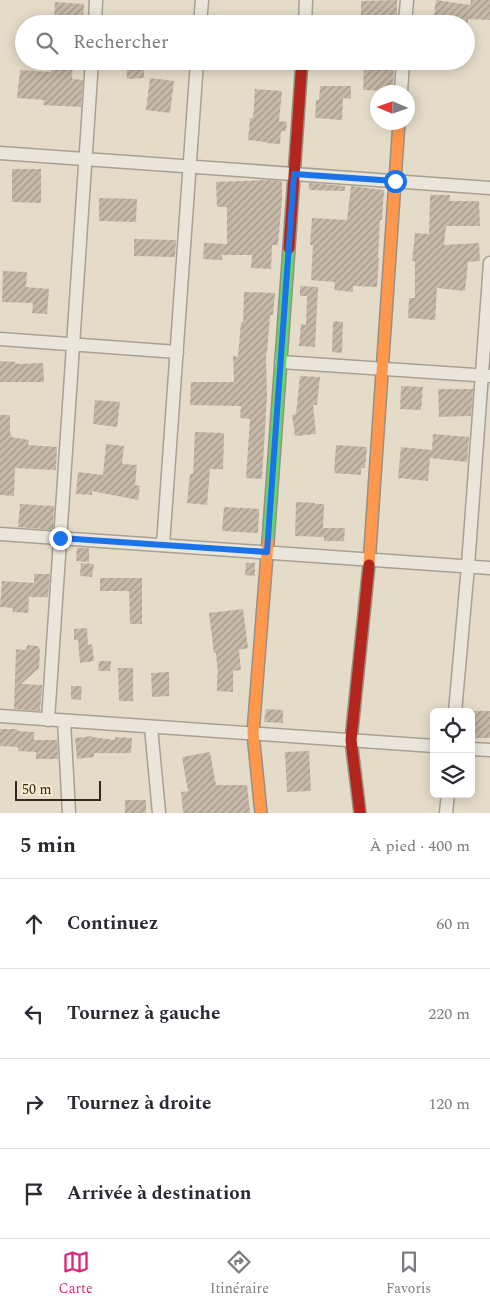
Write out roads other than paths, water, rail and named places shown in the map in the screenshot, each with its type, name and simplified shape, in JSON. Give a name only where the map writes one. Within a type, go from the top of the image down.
[{"type":"street","points":[[95,15],[96,0]]},
{"type":"street","points":[[201,15],[202,0]]},
{"type":"street","points":[[305,15],[306,0]]},
{"type":"street","points":[[406,15],[407,0]]},
{"type":"street","points":[[48,720],[91,70]]},
{"type":"street","points":[[163,545],[196,70]]},
{"type":"street","points":[[261,813],[253,733],[301,70]]},
{"type":"street","points":[[401,85],[402,70]]},
{"type":"street","points":[[360,813],[351,740],[370,560],[398,130]]},
{"type":"street","points":[[0,153],[490,188]]},
{"type":"street","points":[[455,708],[486,376],[490,263]]},
{"type":"street","points":[[0,339],[177,352]]},
{"type":"street","points":[[281,362],[486,376]]},
{"type":"street","points":[[0,534],[490,568]]},
{"type":"street","points":[[0,716],[430,746]]},
{"type":"street","points":[[64,721],[69,813]]},
{"type":"street","points":[[152,727],[159,813]]},
{"type":"street","points":[[475,749],[490,750]]},
{"type":"street","points":[[446,813],[448,798]]}]
